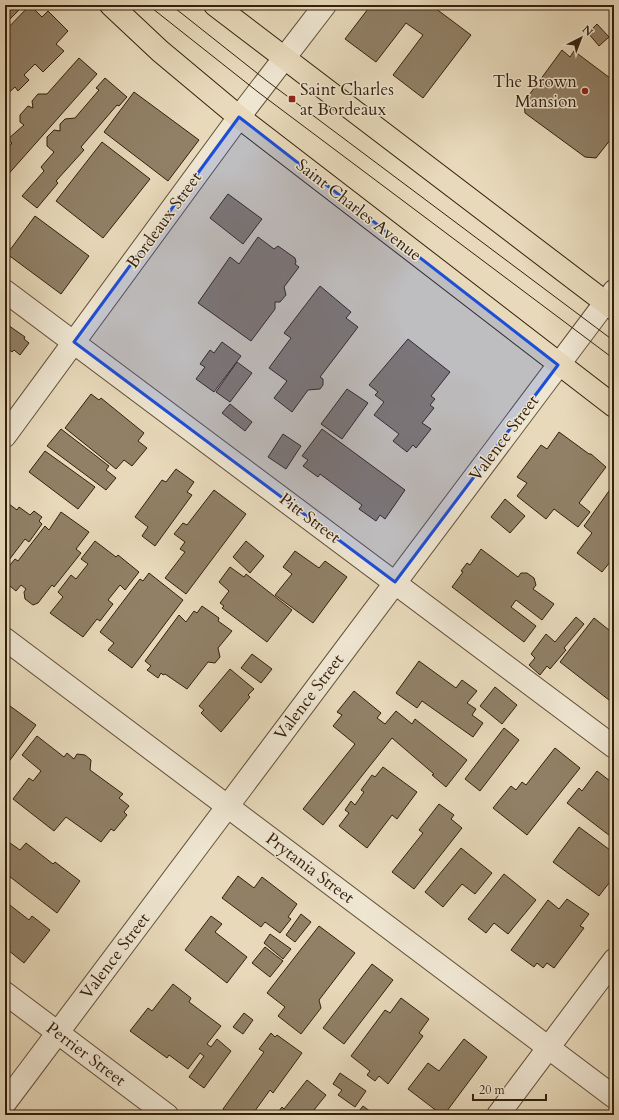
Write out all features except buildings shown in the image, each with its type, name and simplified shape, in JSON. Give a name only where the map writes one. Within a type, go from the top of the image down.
[{"type":"main road","name":"Saint Charles Avenue","points":[[112,5],[160,51],[239,117],[558,365],[614,406]]},
{"type":"main road","points":[[215,5],[284,59],[611,301]]},
{"type":"street","name":"Bordeaux Street","points":[[5,436],[239,117],[325,5]]},
{"type":"street","name":"Pitt Street","points":[[5,291],[614,746]]},
{"type":"street","name":"Valence Street","points":[[5,1103],[558,365],[611,301]]},
{"type":"street","name":"Prytania Street","points":[[5,639],[614,1097]]},
{"type":"street","points":[[498,1115],[614,960]]},
{"type":"street","name":"Perrier Street","points":[[5,993],[167,1115]]},
{"type":"highlighted area","points":[[239,117],[558,365],[395,582],[74,342]]},
{"type":"tram line","points":[[148,5],[258,92],[614,359]]},
{"type":"tram line","points":[[171,5],[267,81],[614,341]]},
{"type":"place","name":"The Brown Mansion","points":[[585,91]]},
{"type":"place","name":"Saint Charles at Bordeaux","points":[[292,99]]}]
